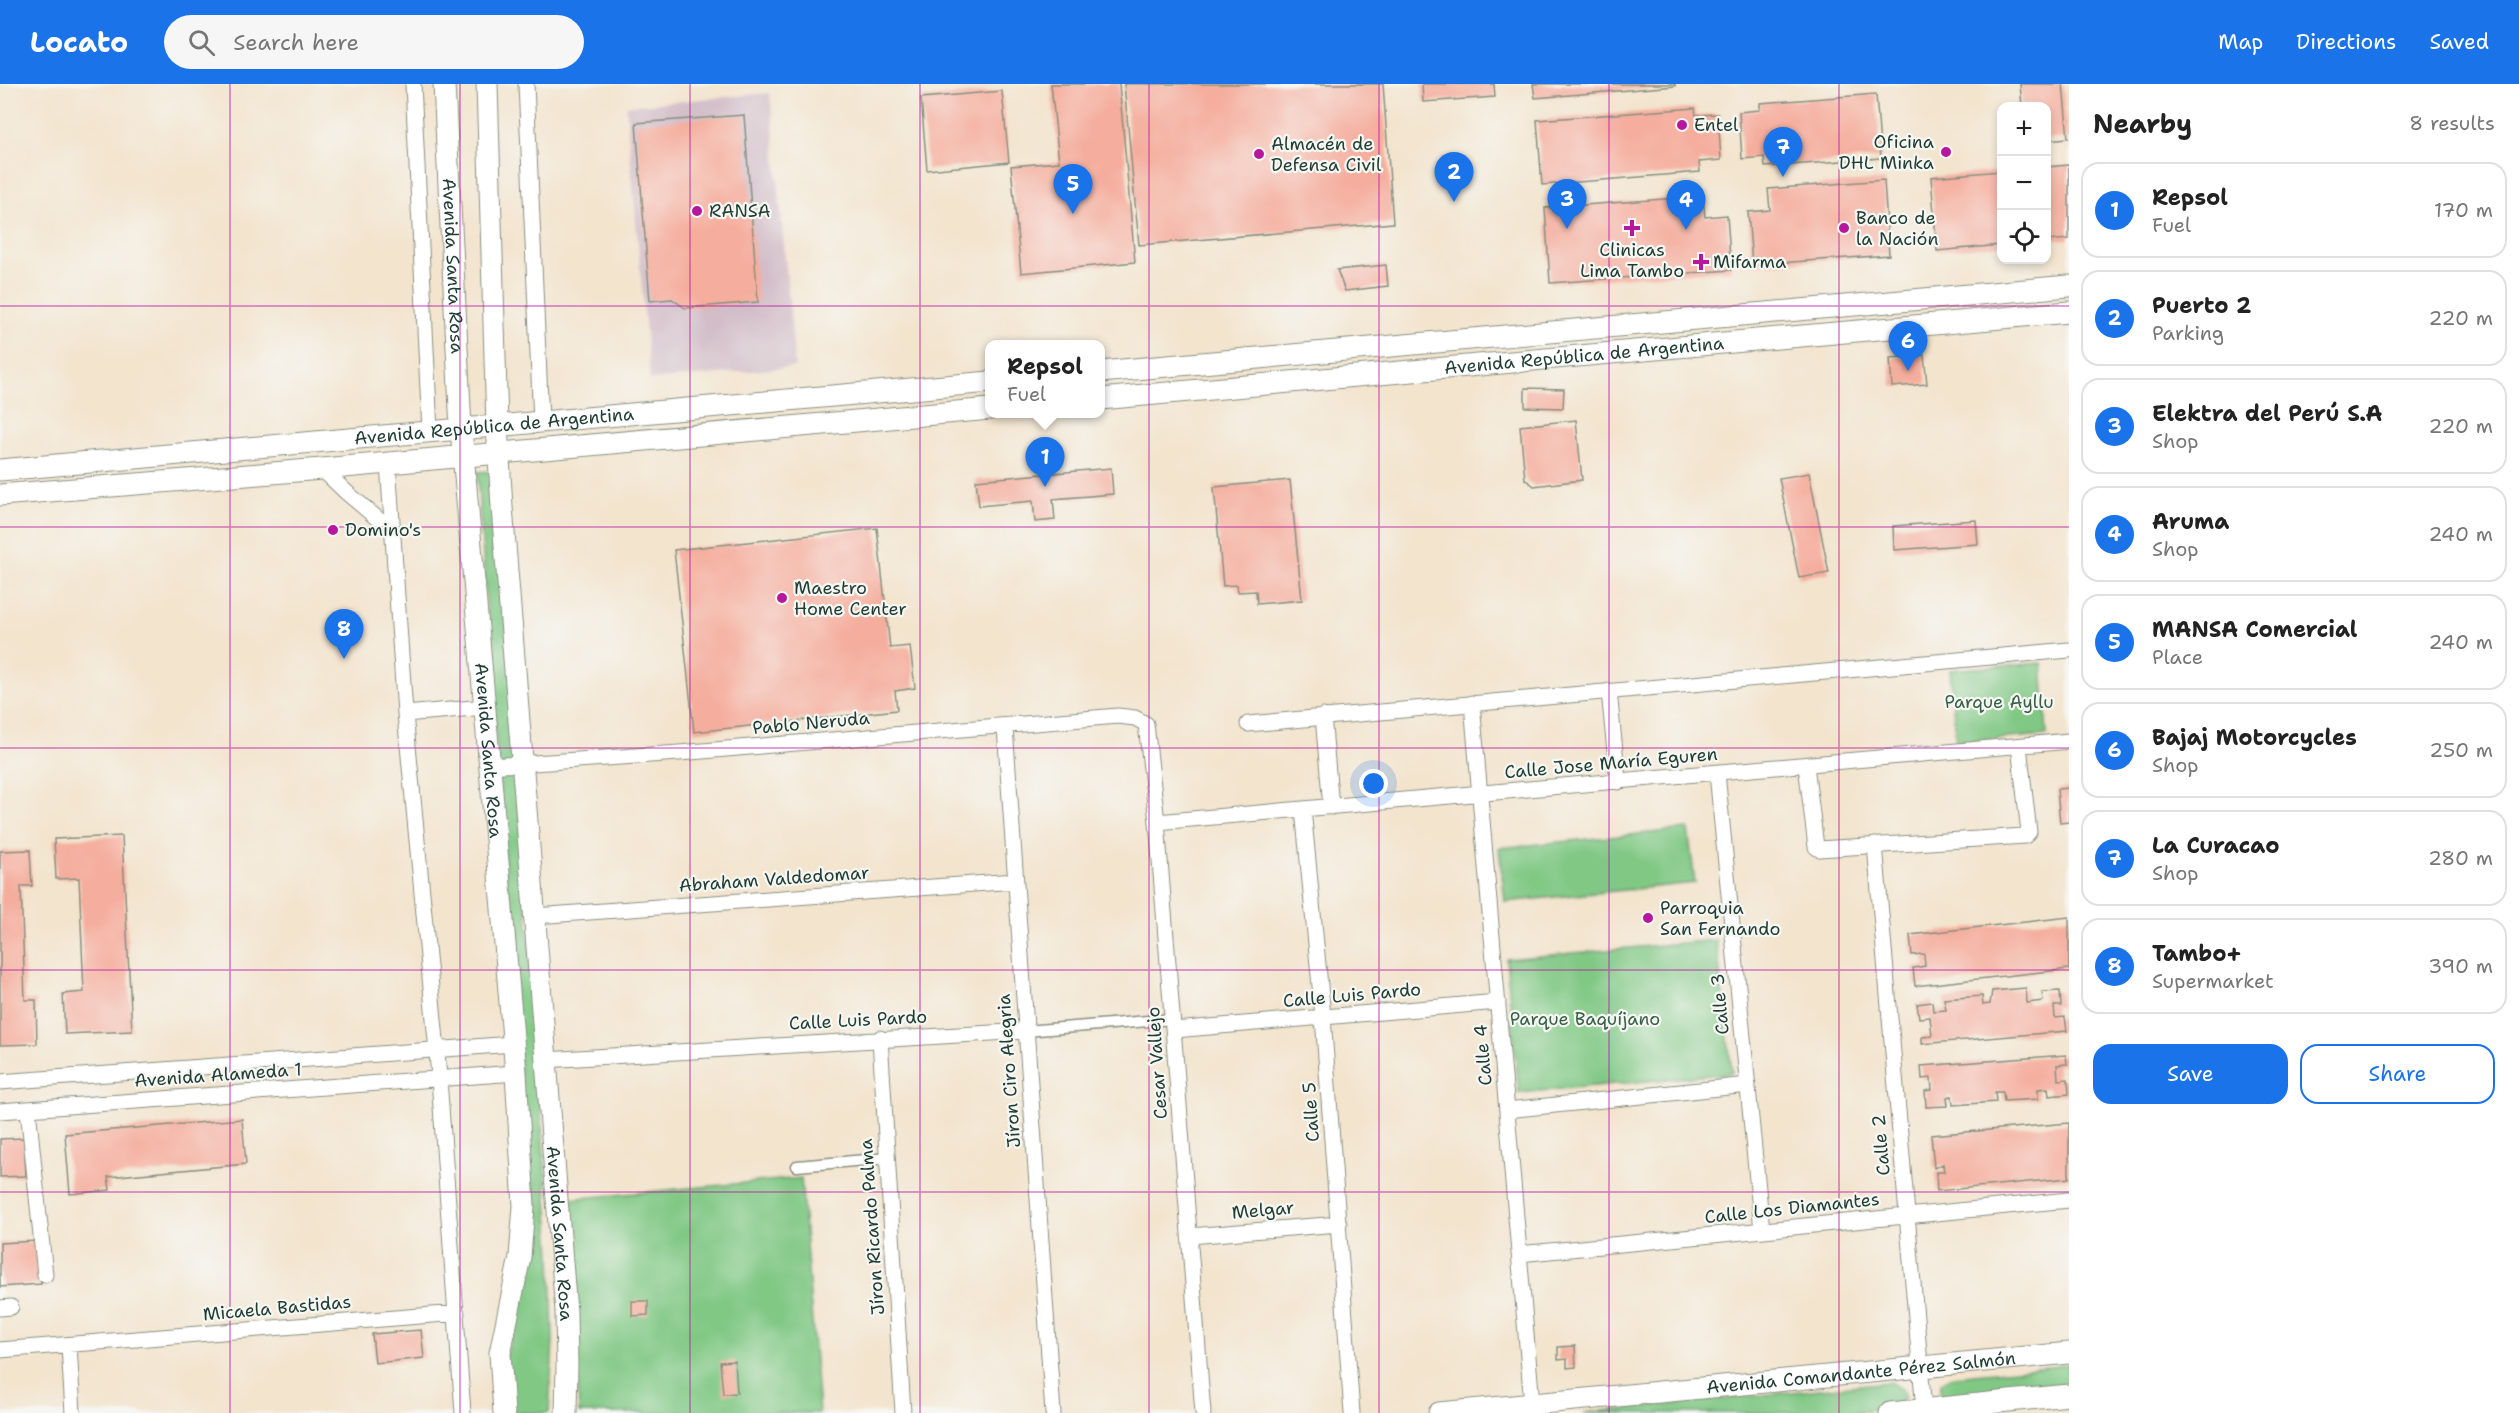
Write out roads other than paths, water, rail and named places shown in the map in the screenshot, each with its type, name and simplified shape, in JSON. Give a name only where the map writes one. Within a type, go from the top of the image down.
[{"type":"main road","name":"Avenida Santa Rosa","points":[[444,84],[461,429],[516,1073],[524,1214],[520,1257],[500,1353],[504,1413]]},
{"type":"main road","name":"Avenida Santa Rosa","points":[[487,84],[498,453],[566,1312],[566,1413]]},
{"type":"main road","name":"Avenida República de Argentina","points":[[1105,372],[2069,286]]},
{"type":"main road","name":"Avenida República de Argentina","points":[[1105,399],[2069,312]]},
{"type":"main road","name":"Avenida República de Argentina","points":[[0,470],[985,382]]},
{"type":"main road","name":"Avenida República de Argentina","points":[[0,495],[322,469],[985,409]]},
{"type":"main road","name":"Avenida Comandante Pérez Salmón","points":[[1439,1413],[2069,1353]]},
{"type":"main road","points":[[1890,1413],[2069,1395]]},
{"type":"street","points":[[413,84],[430,431]]},
{"type":"street","points":[[526,84],[541,422]]},
{"type":"street","points":[[387,463],[405,714],[437,1051],[463,1413]]},
{"type":"street","points":[[322,469],[345,492],[392,531]]},
{"type":"street","points":[[1248,724],[2069,650]]},
{"type":"street","points":[[1608,691],[1618,782]]},
{"type":"street","name":"Calle 4","points":[[1472,703],[1532,1404]]},
{"type":"street","points":[[405,714],[484,707]]},
{"type":"street","name":"Pablo Neruda","points":[[489,766],[1005,727],[1118,716],[1135,718]]},
{"type":"street","points":[[1323,716],[1330,807]]},
{"type":"street","name":"Cesar Vallejo","points":[[1135,718],[1146,724],[1157,822],[1203,1413]]},
{"type":"street","name":"Jíron Ciro Alegria","points":[[1005,727],[1053,1413]]},
{"type":"street","name":"Calle Jose María Eguren","points":[[1157,822],[2069,741]]},
{"type":"street","points":[[1806,765],[1817,849],[2028,835],[2019,746]]},
{"type":"street","name":"Calle 3","points":[[1717,773],[1762,1230]]},
{"type":"street","name":"Calle 5","points":[[1303,809],[1323,1017],[1352,1413]]},
{"type":"street","name":"Calle 2","points":[[1875,845],[1924,1410]]},
{"type":"street","name":"Abraham Valdedomar","points":[[535,916],[1015,881]]},
{"type":"street","name":"Calle Luis Pardo","points":[[545,1060],[880,1038],[1323,1017],[1498,1002]]},
{"type":"street","name":"Jíron Ricardo Palma","points":[[880,1038],[903,1413]]},
{"type":"street","points":[[0,1082],[513,1044]]},
{"type":"street","points":[[198,1068],[191,1071],[189,1081],[190,1089],[198,1096]]},
{"type":"street","name":"Avenida Alameda 1","points":[[0,1111],[516,1073]]},
{"type":"street","points":[[1507,1110],[1748,1085]]},
{"type":"street","points":[[28,1109],[45,1275]]},
{"type":"street","points":[[797,1166],[888,1158]]},
{"type":"street","name":"Calle Los Diamantes","points":[[1519,1254],[2069,1200]]},
{"type":"street","name":"Melgar","points":[[1190,1236],[1339,1224]]},
{"type":"street","name":"Micaela Bastidas","points":[[0,1350],[457,1313]]},
{"type":"street","points":[[69,1345],[73,1413]]},
{"type":"place","name":"Entel","points":[[1682,125]]},
{"type":"place","name":"Oficina DHL Minka","points":[[1946,152]]},
{"type":"place","name":"Almacén de Defensa Civil","points":[[1259,154]]},
{"type":"place","name":"La Curacao","points":[[1783,177]]},
{"type":"place","name":"Puerto 2","points":[[1454,202]]},
{"type":"place","name":"RANSA","points":[[697,211]]},
{"type":"place","name":"MANSA Comercial","points":[[1073,214]]},
{"type":"place","name":"Clinicas Lima Tambo","points":[[1632,228]]},
{"type":"place","name":"Banco de la Nación","points":[[1844,228]]},
{"type":"place","name":"Elektra del Perú S.A","points":[[1567,229]]},
{"type":"place","name":"Aruma","points":[[1686,230]]},
{"type":"place","name":"Mifarma","points":[[1701,262]]},
{"type":"place","name":"Bajaj Motorcycles","points":[[1908,371]]},
{"type":"place","name":"Repsol","points":[[1045,487]]},
{"type":"place","name":"Domino's","points":[[333,530]]},
{"type":"place","name":"Maestro Home Center","points":[[782,598]]},
{"type":"place","name":"Tambo+","points":[[344,659]]},
{"type":"place","name":"Parroquia San Fernando","points":[[1648,918]]},
{"type":"park label","name":"Parque Ayllu","points":[[1999,702]]},
{"type":"park label","name":"Parque Baquíjano","points":[[1585,1019]]}]
